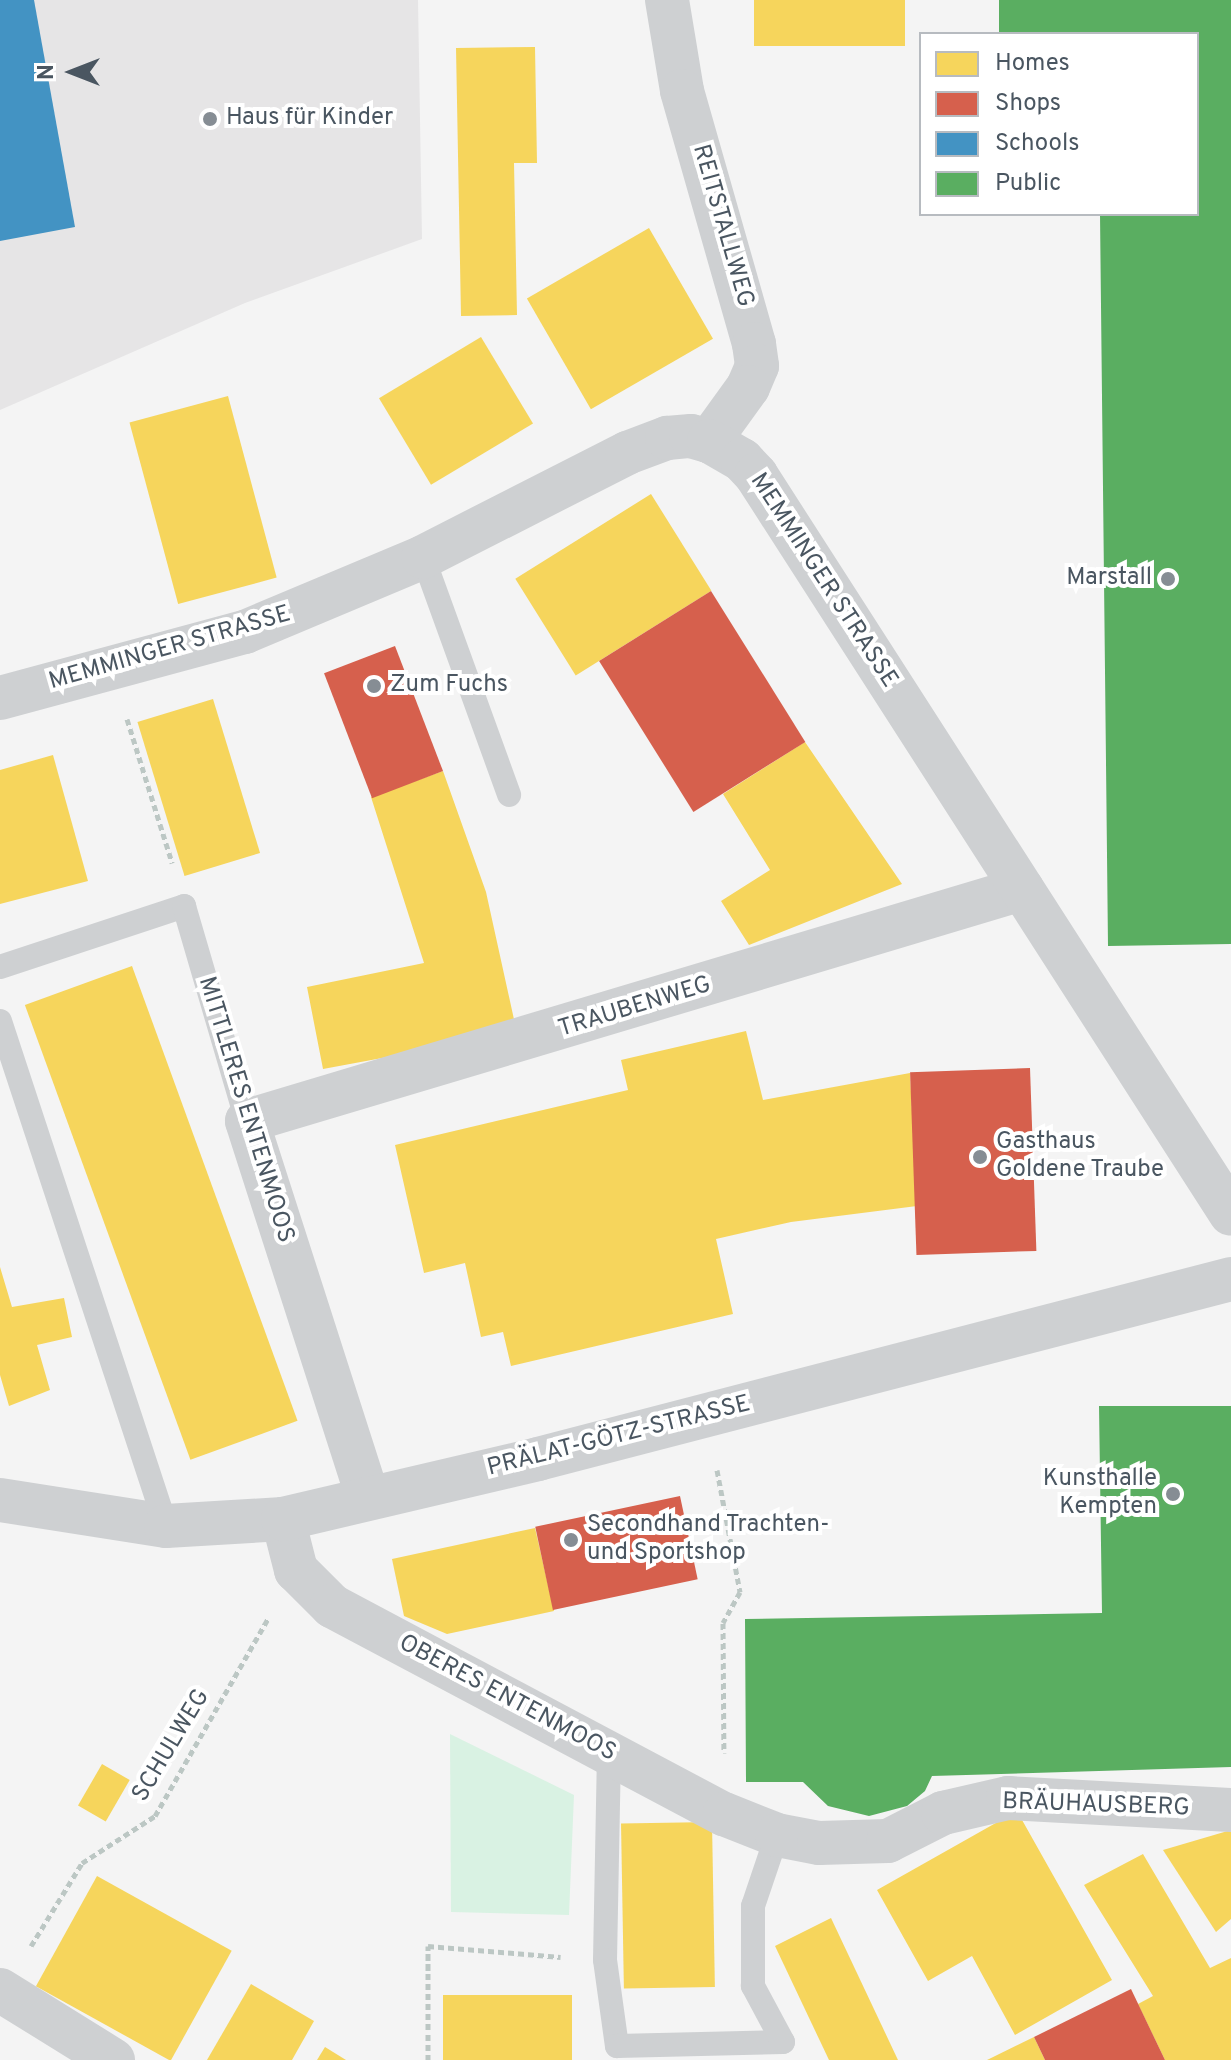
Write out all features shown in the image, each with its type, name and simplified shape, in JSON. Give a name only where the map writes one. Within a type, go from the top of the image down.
[{"type":"street","name":"REITSTALLWEG","points":[[667,0],[682,91],[756,355],[748,387],[709,441]]},
{"type":"street","name":"MEMMINGER STRASSE","points":[[0,698],[245,632],[423,557],[627,453],[667,438],[691,436],[709,441],[742,460],[756,475],[1231,1214]]},
{"type":"street","name":"TRAUBENWEG","points":[[247,1121],[1022,889]]},
{"type":"street","name":"MITTLERES ENTENMOOS","points":[[247,1121],[368,1498]]},
{"type":"street","name":"PRÄLAT-GÖTZ-STRASSE","points":[[0,1500],[166,1526],[283,1519],[705,1416],[1231,1279]]},
{"type":"street","points":[[283,1519],[296,1570]]},
{"type":"street","name":"OBERES ENTENMOOS","points":[[296,1570],[332,1606],[724,1814],[777,1835]]},
{"type":"street","name":"BRÄUHAUSBERG","points":[[777,1835],[819,1843],[888,1841],[943,1813],[1008,1798],[1231,1810]]},
{"type":"street","points":[[0,1990],[113,2060]]},
{"type":"lane","points":[[423,557],[509,795]]},
{"type":"lane","points":[[0,967],[184,906]]},
{"type":"lane","name":"MITTLERES ENTENMOOS","points":[[184,906],[247,1121]]},
{"type":"lane","points":[[0,1021],[166,1526]]},
{"type":"lane","points":[[609,1752],[605,1960],[617,2046],[783,2042],[753,1986],[753,1906],[777,1835]]},
{"type":"path","points":[[111,667],[184,906]]},
{"type":"path","points":[[705,1416],[740,1592],[723,1623],[724,1814]]},
{"type":"path","name":"SCHULWEG","points":[[50,1914],[82,1863],[155,1816],[296,1570]]},
{"type":"path","points":[[428,2060],[428,1946],[605,1960]]},
{"type":"shaded area","name":"Haus für Kinder","points":[[0,0],[418,0],[422,239],[245,303],[0,410]]},
{"type":"green space","points":[[450,1734],[574,1795],[569,1915],[451,1912]]},
{"type":"building: Homes","points":[[754,0],[905,0],[905,46],[754,46]]},
{"type":"building: Homes","points":[[535,47],[537,163],[514,163],[517,315],[461,316],[456,48]]},
{"type":"building: Homes","points":[[649,228],[713,339],[591,409],[527,298]]},
{"type":"building: Homes","points":[[481,337],[533,424],[431,485],[379,398]]},
{"type":"building: Homes","points":[[228,396],[277,578],[178,604],[129,422]]},
{"type":"building: Homes","points":[[651,494],[711,591],[576,675],[515,579]]},
{"type":"building: Homes","points":[[213,699],[260,853],[185,876],[137,722]]},
{"type":"building: Homes","points":[[805,742],[902,884],[749,945],[721,901],[770,870],[723,794]]},
{"type":"building: Homes","points":[[53,755],[88,881],[0,904],[0,770]]},
{"type":"building: Homes","points":[[443,771],[486,892],[517,1033],[323,1069],[307,987],[424,963],[371,797]]},
{"type":"building: Homes","points":[[132,966],[298,1421],[190,1460],[25,1005]]},
{"type":"building: Homes","points":[[746,1031],[763,1100],[910,1073],[917,1206],[791,1222],[716,1239],[733,1314],[511,1366],[503,1332],[481,1337],[465,1263],[424,1273],[395,1145],[628,1090],[621,1060]]},
{"type":"building: Homes","points":[[0,1267],[12,1307],[64,1298],[72,1337],[37,1345],[50,1390],[9,1406],[0,1375]]},
{"type":"building: Homes","points":[[535,1528],[554,1611],[447,1634],[404,1616],[392,1559]]},
{"type":"building: Homes","points":[[102,1764],[130,1780],[106,1822],[78,1806]]},
{"type":"building: Homes","points":[[1017,1811],[1112,1980],[1015,2035],[972,1956],[928,1981],[877,1890]]},
{"type":"building: Homes","points":[[712,1822],[715,1987],[624,1989],[621,1824]]},
{"type":"building: Homes","points":[[1231,1830],[1231,1919],[1216,1932],[1163,1850]]},
{"type":"building: Homes","points":[[1143,1854],[1210,1968],[1231,1958],[1231,2060],[1165,2060],[1138,2004],[1153,1996],[1084,1885]]},
{"type":"building: Homes","points":[[97,1876],[232,1951],[171,2060],[36,1986]]},
{"type":"building: Homes","points":[[831,1918],[898,2060],[829,2060],[775,1946]]},
{"type":"building: Homes","points":[[251,1984],[314,2021],[292,2060],[207,2060]]},
{"type":"building: Homes","points":[[443,1995],[572,1995],[572,2060],[443,2060]]},
{"type":"building: Homes","points":[[1034,2037],[1045,2060],[987,2060]]},
{"type":"building: Homes","points":[[325,2047],[346,2060],[317,2060]]},
{"type":"building: Shops","points":[[711,591],[805,742],[693,812],[599,661]]},
{"type":"building: Shops","points":[[395,646],[443,771],[372,798],[324,673]]},
{"type":"building: Shops","points":[[1030,1068],[1036,1251],[916,1255],[910,1072]]},
{"type":"building: Shops","points":[[680,1496],[698,1579],[553,1610],[535,1527]]},
{"type":"building: Shops","points":[[1131,1989],[1165,2060],[1045,2060],[1034,2037]]},
{"type":"building: Schools","points":[[0,0],[34,0],[75,227],[0,241]]},
{"type":"building: Public","name":"Marstall","points":[[999,0],[1231,0],[1231,944],[1108,946],[1100,216],[1199,216],[1199,32],[999,32]]},
{"type":"building: Public","points":[[1099,1406],[1231,1406],[1231,1767],[932,1776],[925,1791],[907,1806],[869,1816],[828,1806],[803,1782],[746,1782],[745,1619],[1102,1613]]},
{"type":"place","name":"Haus für Kinder","points":[[210,119]]},
{"type":"place","name":"Marstall","points":[[1168,579]]},
{"type":"place","name":"Zum Fuchs","points":[[374,686]]},
{"type":"place","name":"Gasthaus Goldene Traube","points":[[980,1157]]},
{"type":"place","name":"Kunsthalle Kempten","points":[[1173,1494]]},
{"type":"place","name":"Secondhand Trachten- und Sportshop","points":[[571,1540]]}]
